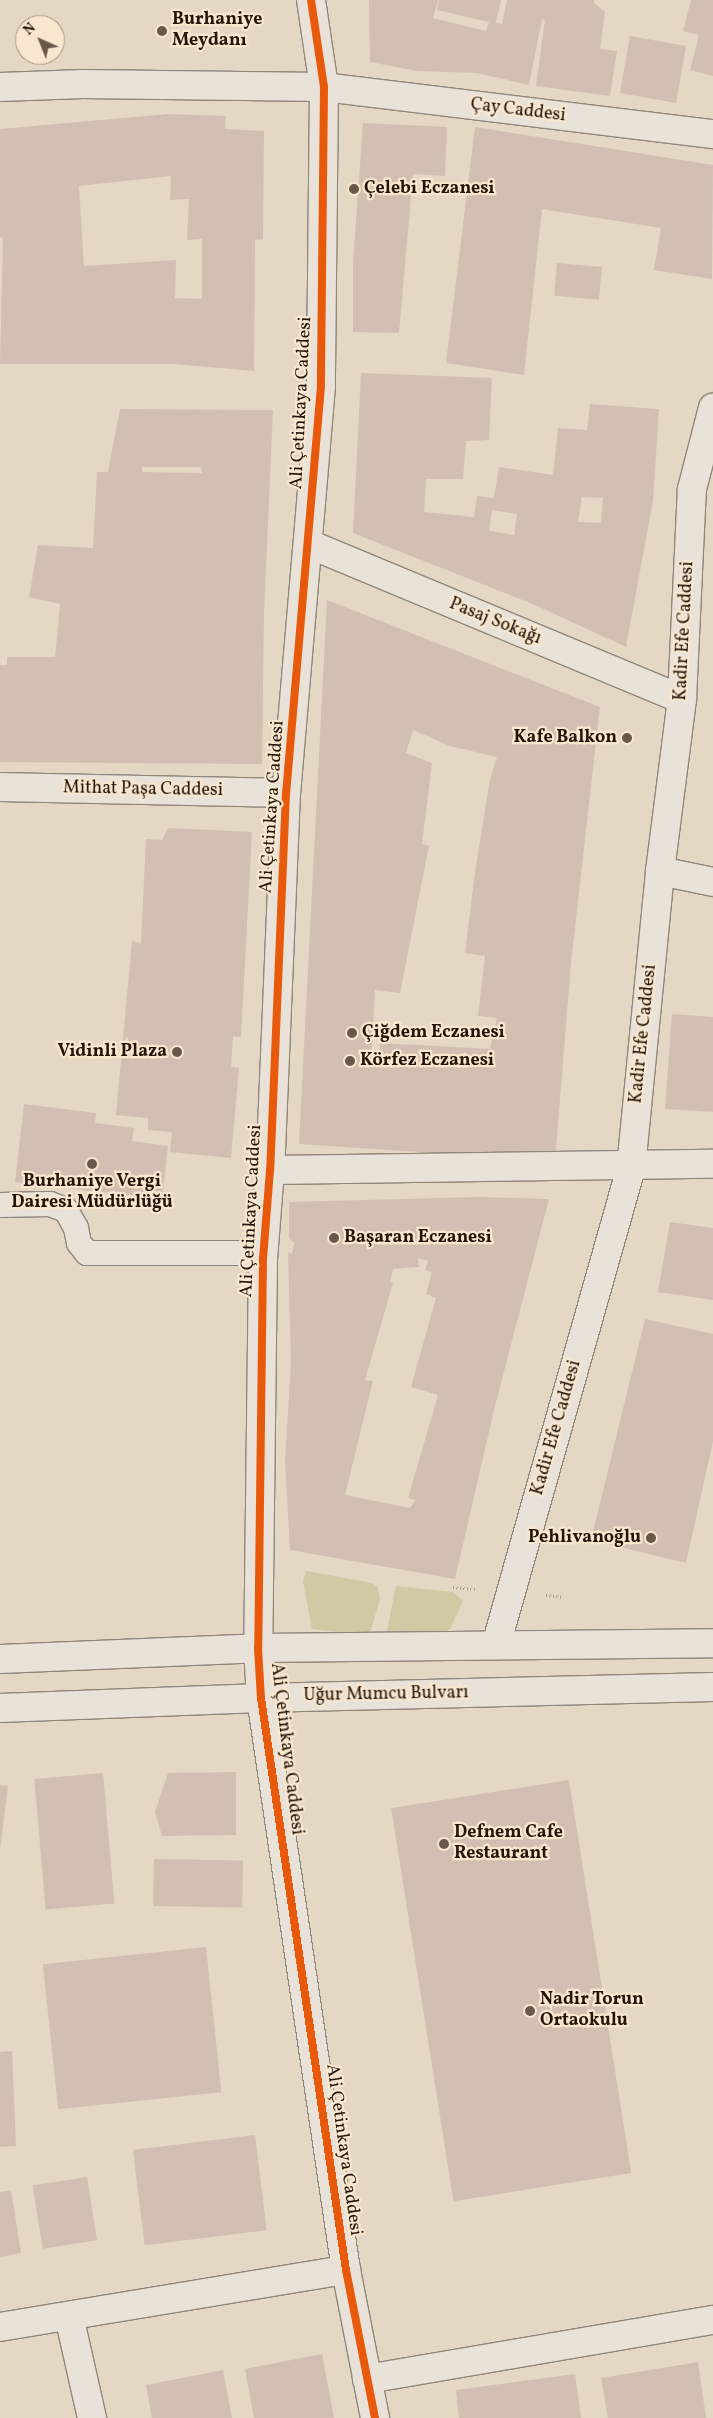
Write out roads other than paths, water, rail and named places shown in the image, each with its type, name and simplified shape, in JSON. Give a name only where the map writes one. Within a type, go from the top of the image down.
[{"type":"street","name":"Ali Çetinkaya Caddesi","points":[[311,0],[324,88],[321,386],[309,544],[286,793],[270,1170],[263,1258],[258,1648],[261,1698],[346,2270],[375,2418]]},
{"type":"street","name":"Çay Caddesi","points":[[0,87],[84,84],[324,88],[713,134]]},
{"type":"street","name":"Kadir Efe Caddesi","points":[[496,1645],[631,1168],[660,871],[682,699],[702,492],[713,408]]},
{"type":"street","name":"Pasaj Sokağı","points":[[309,544],[682,699]]},
{"type":"street","name":"Mithat Paşa Caddesi","points":[[0,786],[286,793]]},
{"type":"street","points":[[660,871],[713,882]]},
{"type":"street","points":[[270,1170],[631,1168],[713,1164]]},
{"type":"street","points":[[0,1659],[258,1648],[713,1643]]},
{"type":"street","name":"Uğur Mumcu Bulvarı","points":[[0,1708],[261,1698],[713,1687]]},
{"type":"street","points":[[0,2327],[346,2270]]},
{"type":"street","points":[[69,2316],[92,2418]]},
{"type":"street","points":[[367,2379],[713,2320]]},
{"type":"lane","points":[[0,1205],[50,1204],[66,1210],[76,1228],[79,1244],[87,1253],[245,1253],[263,1258]]},
{"type":"place","name":"Burhaniye Meydanı","points":[[162,31]]},
{"type":"place","name":"Çelebi Eczanesi","points":[[354,189]]},
{"type":"place","name":"Kafe Balkon","points":[[627,738]]},
{"type":"place","name":"Çiğdem Eczanesi","points":[[352,1033]]},
{"type":"place","name":"Vidinli Plaza","points":[[177,1052]]},
{"type":"place","name":"Körfez Eczanesi","points":[[350,1061]]},
{"type":"place","name":"Burhaniye Vergi Dairesi Müdürlüğü","points":[[92,1164]]},
{"type":"place","name":"Başaran Eczanesi","points":[[334,1238]]},
{"type":"place","name":"Pehlivanoğlu","points":[[651,1538]]},
{"type":"place","name":"Defnem Cafe Restaurant","points":[[444,1844]]},
{"type":"place","name":"Nadir Torun Ortaokulu","points":[[530,2011]]}]
